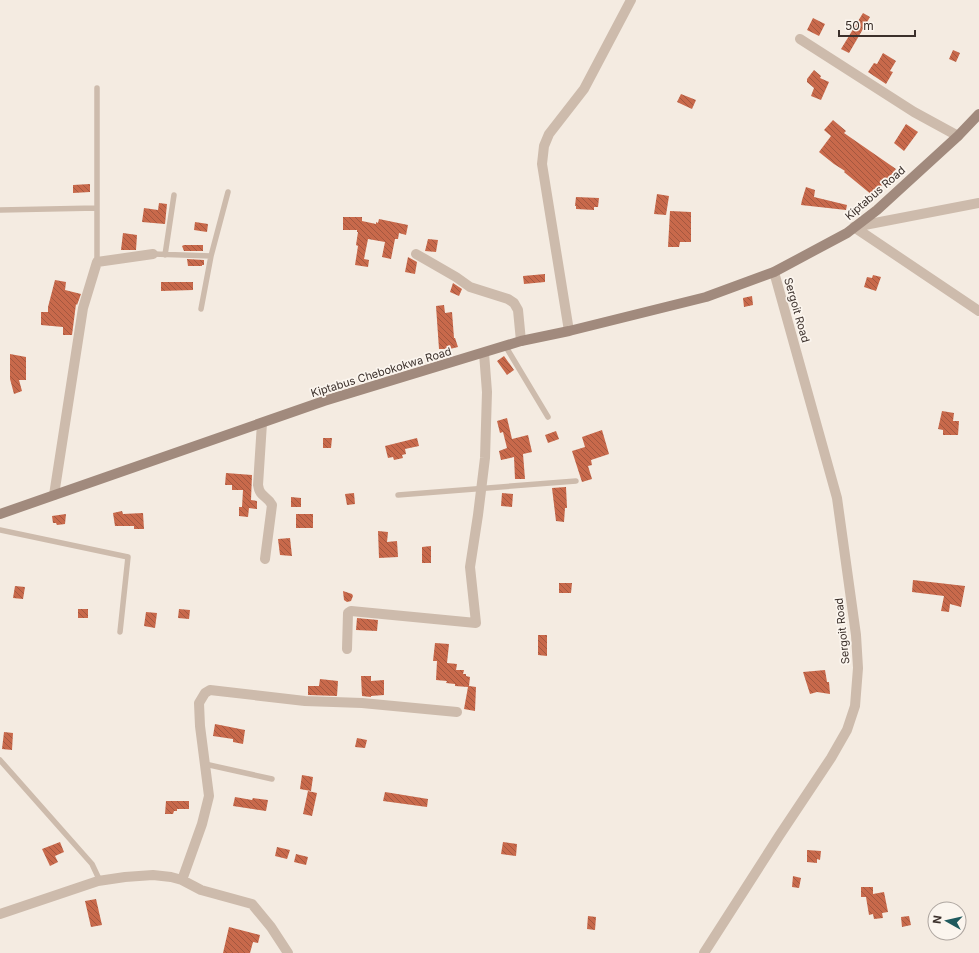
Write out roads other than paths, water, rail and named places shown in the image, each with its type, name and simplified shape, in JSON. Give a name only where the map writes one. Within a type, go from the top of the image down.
[{"type":"street","points":[[569,331],[542,164],[544,146],[549,134],[584,89],[631,0]]},
{"type":"street","points":[[800,39],[914,112],[958,136]]},
{"type":"street","name":"Kiptabus Road","points":[[774,272],[847,233],[877,210],[958,136],[979,114]]},
{"type":"street","points":[[854,227],[979,203]]},
{"type":"street","points":[[854,227],[979,311]]},
{"type":"street","points":[[54,495],[83,308],[97,262],[153,254]]},
{"type":"street","points":[[416,254],[456,277],[470,288],[514,303],[518,310],[521,341]]},
{"type":"street","name":"Kiptabus Chebokokwa Road","points":[[0,514],[324,401],[506,347],[521,341],[569,331],[706,297],[774,272]]},
{"type":"street","name":"Sergoit Road","points":[[704,953],[831,758],[847,730],[855,706],[858,668],[856,635],[837,498],[774,272]]},
{"type":"street","points":[[347,649],[348,612],[351,611],[476,623],[470,566],[485,458],[487,392],[484,353]]},
{"type":"street","points":[[262,423],[258,485],[261,495],[270,501],[272,505],[265,559]]},
{"type":"street","points":[[182,880],[202,824],[209,796],[200,726],[199,703],[203,694],[210,690],[305,701],[362,703],[457,712]]},
{"type":"street","points":[[0,914],[100,881],[153,875],[182,880],[201,890],[252,904],[271,927],[288,953]]},
{"type":"lane","points":[[97,88],[97,262]]},
{"type":"lane","points":[[200,309],[211,256],[228,192]]},
{"type":"lane","points":[[165,254],[174,195]]},
{"type":"lane","points":[[0,210],[97,208]]},
{"type":"lane","points":[[153,254],[211,256]]},
{"type":"lane","points":[[506,347],[548,417]]},
{"type":"lane","points":[[398,495],[576,480]]},
{"type":"lane","points":[[0,530],[128,556],[120,632]]},
{"type":"lane","points":[[0,760],[92,864],[100,881]]},
{"type":"lane","points":[[205,764],[272,779]]}]
